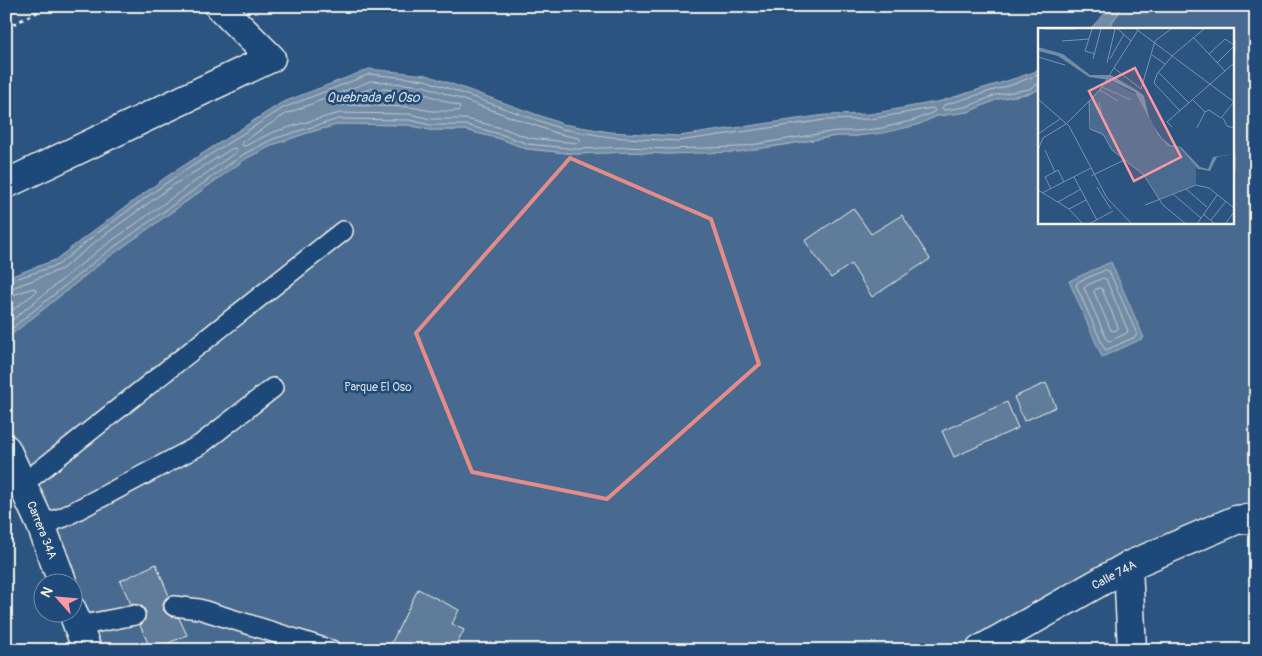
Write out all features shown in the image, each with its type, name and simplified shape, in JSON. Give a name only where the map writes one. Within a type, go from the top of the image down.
[{"type":"street","points":[[6,184],[271,58],[219,6]]},
{"type":"street","name":"Carrera 34A","points":[[6,449],[41,525],[59,574]]},
{"type":"street","name":"Calle 74A","points":[[980,650],[1128,566],[1236,520],[1256,518]]},
{"type":"street","points":[[1128,566],[1132,650]]},
{"type":"lane","points":[[23,484],[344,231]]},
{"type":"lane","points":[[41,525],[64,517],[200,445],[273,388]]},
{"type":"lane","points":[[174,606],[199,609],[331,650]]},
{"type":"lane","points":[[79,629],[135,615]]},
{"type":"path","points":[[6,28],[49,6]]},
{"type":"highlighted area","points":[[570,158],[711,219],[759,364],[607,499],[472,472],[416,333]]},
{"type":"green space","name":"Parque El Oso","points":[[1124,6],[1256,6],[1256,518],[980,650],[87,650],[78,624],[82,624],[82,574],[67,574],[6,449],[6,339],[106,259],[247,158],[275,144],[340,124],[408,125],[430,130],[465,130],[501,139],[527,149],[577,154],[628,152],[668,154],[772,147],[837,136],[857,136],[917,125],[937,116],[968,112],[998,99],[1031,93],[1038,90],[1038,224],[1234,224],[1234,28],[1108,28]]},
{"type":"water","points":[[1112,6],[1124,6],[1108,28],[1091,28]]},
{"type":"water","name":"Quebrada el Oso","points":[[369,69],[427,75],[563,124],[610,132],[679,136],[825,115],[870,114],[941,101],[1034,72],[1038,69],[1038,90],[1031,93],[998,99],[968,112],[937,116],[917,125],[883,133],[837,136],[739,152],[577,154],[527,149],[501,139],[465,130],[430,130],[408,125],[340,124],[275,144],[247,158],[106,259],[6,339],[6,278],[55,260],[166,177],[281,103]]},
{"type":"water","points":[[1111,262],[1144,338],[1102,357],[1069,281]]},
{"type":"building","points":[[853,208],[871,234],[902,215],[930,259],[872,297],[851,264],[831,278],[805,241]]},
{"type":"building","points":[[1046,383],[1056,407],[1024,421],[1014,397]]},
{"type":"building","points":[[1007,402],[1018,428],[954,457],[942,431]]},
{"type":"building","points":[[156,564],[169,596],[163,604],[164,611],[168,615],[179,618],[187,635],[151,650],[140,625],[145,619],[146,612],[143,607],[131,604],[120,581]]},
{"type":"building","points":[[418,589],[459,610],[452,624],[464,630],[454,650],[388,650]]}]
